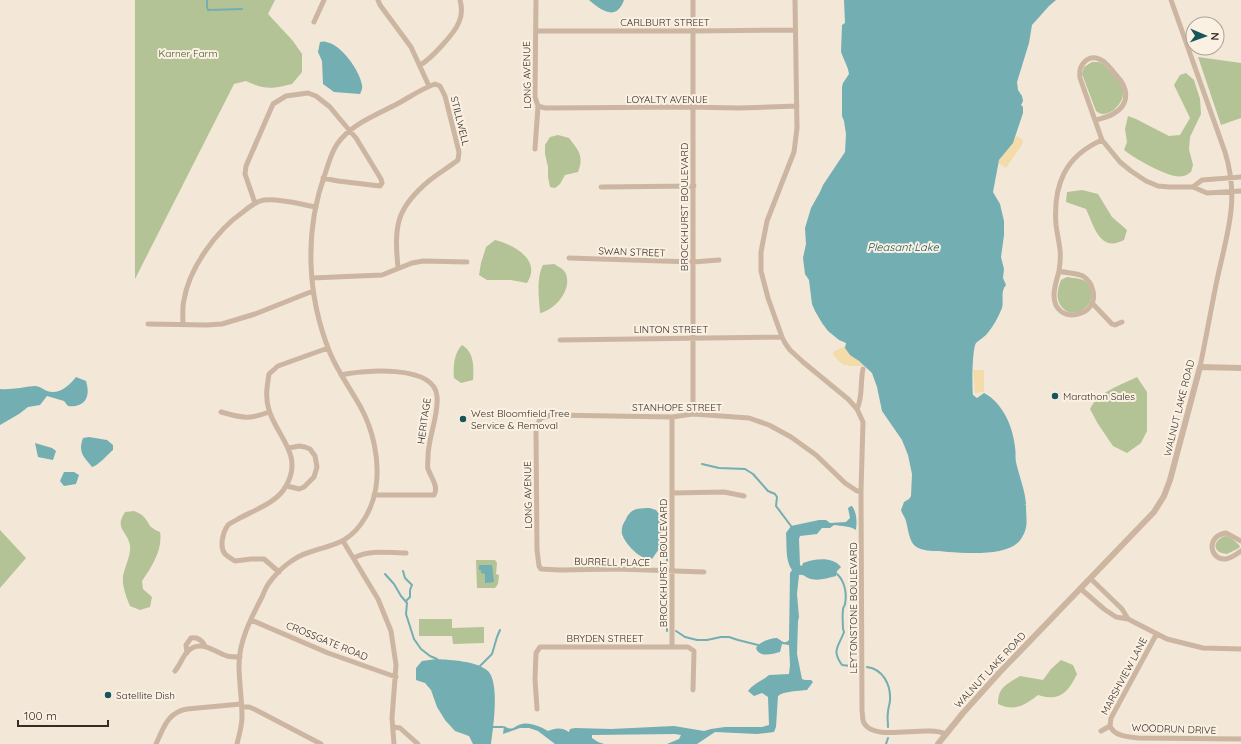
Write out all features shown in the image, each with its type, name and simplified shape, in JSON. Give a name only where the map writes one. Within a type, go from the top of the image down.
[{"type":"street","points":[[314,22],[324,0]]},
{"type":"street","points":[[237,744],[242,718],[239,673],[241,646],[251,620],[269,582],[290,561],[307,552],[331,546],[343,541],[360,525],[368,513],[374,495],[377,474],[376,460],[370,431],[359,404],[341,375],[328,348],[318,317],[313,291],[311,238],[319,190],[330,158],[341,138],[363,122],[429,86],[411,47],[384,11],[378,0]]},
{"type":"street","points":[[420,65],[430,58],[455,29],[461,15],[460,0]]},
{"type":"street","name":"LONG AVENUE","points":[[535,149],[538,106],[535,97],[536,0]]},
{"type":"street","name":"BROCKHURST BOULEVARD","points":[[693,0],[694,414]]},
{"type":"street","name":"LEYTONSTONE BOULEVARD","points":[[795,0],[797,128],[794,152],[768,221],[761,252],[761,271],[768,298],[782,337],[790,350],[848,399],[857,409],[863,422],[861,491],[863,720],[866,726],[877,731],[929,730],[939,731],[946,734]]},
{"type":"street","name":"WALNUT LAKE ROAD","points":[[938,744],[962,713],[994,678],[1154,512],[1164,496],[1170,480],[1200,367],[1231,214],[1233,191],[1232,178],[1225,152],[1171,0]]},
{"type":"street","name":"CARLBURT STREET","points":[[536,31],[795,30]]},
{"type":"street","points":[[1096,120],[1115,113],[1122,106],[1126,94],[1125,86],[1120,78],[1103,61],[1094,58],[1089,59],[1082,64],[1079,71],[1080,78],[1102,140],[1120,162],[1146,181],[1158,186],[1193,187],[1207,193],[1241,191]]},
{"type":"street","name":"STILLWELL","points":[[398,268],[396,250],[397,232],[400,217],[405,206],[431,179],[458,160],[458,152],[445,96],[440,86],[436,84],[429,86]]},
{"type":"street","points":[[255,203],[245,174],[246,166],[273,104],[286,96],[308,93],[316,96],[330,107],[364,150],[382,183],[380,186],[323,178]]},
{"type":"street","name":"LOYALTY AVENUE","points":[[538,106],[545,108],[739,108],[797,106]]},
{"type":"street","points":[[1059,271],[1081,276],[1087,279],[1091,284],[1094,297],[1088,309],[1083,313],[1069,315],[1063,313],[1057,308],[1054,295],[1059,271],[1060,250],[1056,223],[1056,203],[1058,187],[1070,162],[1091,145],[1102,140]]},
{"type":"street","points":[[1193,187],[1202,180],[1241,177]]},
{"type":"street","points":[[601,187],[694,186]]},
{"type":"street","points":[[183,324],[184,299],[188,286],[204,253],[214,238],[235,217],[255,203],[264,200],[316,207]]},
{"type":"street","name":"SWAN STREET","points":[[569,258],[693,262],[719,260]]},
{"type":"street","points":[[312,278],[382,275],[412,263],[423,261],[467,262]]},
{"type":"street","points":[[148,324],[222,324],[235,321],[313,291]]},
{"type":"street","points":[[1092,303],[1112,324],[1115,325],[1122,322]]},
{"type":"street","name":"LINTON STREET","points":[[560,340],[782,337]]},
{"type":"street","points":[[279,572],[264,559],[235,561],[224,553],[222,545],[223,535],[229,525],[275,498],[287,486],[292,468],[289,448],[269,412],[266,396],[269,374],[278,366],[328,348]]},
{"type":"street","points":[[1200,367],[1241,368]]},
{"type":"street","name":"LEYTONSTONE BOULEVARD","points":[[857,409],[861,401],[861,378],[863,369]]},
{"type":"street","name":"HERITAGE","points":[[341,375],[373,370],[410,374],[433,386],[437,396],[428,456],[428,468],[436,488],[436,492],[434,495],[374,495]]},
{"type":"street","points":[[221,412],[247,418],[269,412]]},
{"type":"street","name":"STANHOPE STREET","points":[[541,418],[551,415],[672,417],[694,414],[749,418],[769,425],[791,436],[816,455],[845,483],[861,491]]},
{"type":"street","name":"BROCKHURST BOULEVARD","points":[[672,417],[672,647]]},
{"type":"street","name":"LONG AVENUE","points":[[541,418],[536,430],[537,542],[539,566],[543,570]]},
{"type":"street","points":[[287,486],[299,489],[304,487],[314,477],[318,467],[315,456],[310,450],[299,446],[289,448]]},
{"type":"street","points":[[672,493],[724,492],[744,496]]},
{"type":"street","points":[[1241,541],[1226,533],[1218,535],[1214,538],[1212,544],[1214,554],[1222,558],[1230,557],[1241,551]]},
{"type":"street","points":[[343,541],[378,599],[386,617],[394,648],[396,665],[392,706],[394,744]]},
{"type":"street","points":[[354,558],[361,554],[406,553]]},
{"type":"street","name":"BURRELL PLACE","points":[[543,570],[618,569],[704,572]]},
{"type":"street","points":[[1091,578],[1122,609],[1128,619]]},
{"type":"street","points":[[1081,589],[1116,617],[1128,619],[1156,635],[1184,644],[1203,648],[1241,648]]},
{"type":"street","name":"CROSSGATE ROAD","points":[[251,620],[328,653],[396,677]]},
{"type":"street","name":"MARSHVIEW LANE","points":[[1110,726],[1111,718],[1156,635]]},
{"type":"street","points":[[187,653],[186,645],[191,638],[195,637],[200,639],[205,646],[229,657],[240,657]]},
{"type":"street","points":[[175,670],[180,665],[187,653],[192,649],[205,646]]},
{"type":"street","name":"BRYDEN STREET","points":[[537,709],[536,652],[538,648],[592,646],[672,647]]},
{"type":"street","points":[[672,647],[688,647],[694,651],[693,690]]},
{"type":"street","points":[[156,744],[166,723],[172,715],[178,711],[187,709],[242,706],[254,709],[321,744]]},
{"type":"street","points":[[1101,731],[1110,726]]},
{"type":"street","name":"WOODRUN DRIVE","points":[[1110,726],[1114,732],[1138,738],[1241,740]]},
{"type":"street","points":[[393,727],[400,728],[418,744]]},
{"type":"green space","name":"Karner Farm","points":[[135,0],[275,0],[268,14],[293,41],[302,54],[302,72],[292,84],[279,87],[269,88],[258,86],[246,81],[234,84],[135,279]]},
{"type":"green space","points":[[1198,57],[1241,63],[1241,118],[1221,125]]},
{"type":"green space","points":[[1092,62],[1099,62],[1103,64],[1117,79],[1123,89],[1122,100],[1119,105],[1115,109],[1105,114],[1100,114],[1096,111],[1082,74],[1084,67]]},
{"type":"green space","points":[[1186,73],[1194,80],[1200,99],[1201,114],[1190,137],[1189,149],[1193,165],[1191,172],[1185,176],[1177,176],[1170,175],[1153,168],[1124,150],[1127,142],[1125,129],[1128,116],[1169,136],[1180,135],[1190,118],[1174,85],[1180,75]]},
{"type":"green space","points":[[558,135],[569,138],[580,154],[581,162],[578,172],[565,175],[560,184],[555,188],[550,187],[545,145],[550,137]]},
{"type":"green space","points":[[1082,190],[1098,194],[1112,217],[1127,230],[1124,240],[1116,243],[1109,243],[1104,240],[1095,230],[1086,209],[1066,202],[1067,192]]},
{"type":"green space","points":[[495,240],[510,246],[524,255],[531,267],[531,275],[527,283],[511,280],[487,280],[479,275],[486,247]]},
{"type":"green space","points":[[554,264],[565,272],[567,286],[556,304],[540,313],[538,289],[539,276],[543,265]]},
{"type":"green space","points":[[1067,277],[1085,281],[1090,287],[1092,294],[1086,307],[1074,313],[1067,311],[1061,306],[1058,300],[1061,280]]},
{"type":"green space","points":[[462,345],[471,355],[473,380],[461,383],[454,378],[454,369],[457,352]]},
{"type":"green space","points":[[1137,377],[1147,392],[1147,431],[1141,443],[1127,453],[1113,446],[1090,409],[1098,398],[1117,386]]},
{"type":"green space","points":[[134,511],[142,515],[151,526],[160,532],[160,545],[156,558],[142,581],[143,589],[152,597],[150,607],[140,610],[130,606],[123,584],[123,576],[130,553],[130,545],[122,529],[121,522],[125,512]]},
{"type":"green space","points":[[0,530],[26,558],[0,588]]},
{"type":"green space","points":[[1225,536],[1235,541],[1240,546],[1239,548],[1227,554],[1216,549],[1216,544],[1218,541]]},
{"type":"green space","points":[[476,560],[495,560],[497,563],[496,574],[499,575],[498,584],[495,588],[477,588]]},
{"type":"green space","points":[[419,619],[452,619],[452,628],[484,627],[484,643],[453,644],[452,636],[419,636]]},
{"type":"green space","points":[[1061,660],[1073,665],[1077,674],[1074,681],[1062,694],[1052,697],[1038,695],[1029,702],[1015,707],[998,704],[998,698],[1007,684],[1020,676],[1043,680],[1051,669]]},
{"type":"sand","points":[[1016,136],[1022,139],[1023,143],[1006,168],[998,163]]},
{"type":"sand","points":[[845,346],[850,354],[864,366],[846,365],[836,359],[833,352]]},
{"type":"sand","points":[[973,370],[984,370],[984,392],[975,393]]},
{"type":"water","points":[[589,0],[624,0],[621,7],[617,11],[608,12]]},
{"type":"water","name":"Pleasant Lake","points":[[844,0],[1056,0],[1032,25],[1029,43],[1017,82],[1018,90],[1023,101],[1021,105],[1023,107],[1023,113],[1013,143],[999,160],[993,192],[1000,204],[1004,221],[1001,257],[1004,269],[1003,278],[1006,285],[1003,290],[1002,308],[989,332],[976,343],[973,360],[973,395],[977,398],[984,393],[991,397],[1006,416],[1014,439],[1016,462],[1024,494],[1025,505],[1027,506],[1027,519],[1024,535],[1015,545],[1007,549],[988,553],[947,552],[924,550],[913,544],[906,520],[901,510],[904,502],[911,496],[912,474],[908,455],[902,440],[882,411],[877,387],[872,373],[850,355],[845,348],[846,343],[839,340],[828,331],[812,304],[809,280],[805,274],[803,258],[806,244],[805,228],[811,208],[823,185],[845,152],[846,134],[842,116],[842,87],[849,74],[841,52],[842,25],[845,23]]},
{"type":"water","points":[[320,42],[332,44],[349,59],[360,79],[362,90],[360,94],[334,92],[323,84],[322,61],[318,52]]},
{"type":"water","points":[[76,377],[86,381],[88,392],[85,400],[79,405],[68,406],[64,401],[47,396],[40,405],[28,407],[0,425],[0,389],[35,386],[47,391],[56,392],[70,384]]},
{"type":"water","points":[[89,437],[107,440],[113,445],[113,450],[92,467],[82,454],[81,450],[83,438]]},
{"type":"water","points":[[35,443],[52,448],[56,451],[53,460],[38,457]]},
{"type":"water","points":[[64,472],[74,472],[79,475],[76,484],[64,486],[60,481]]},
{"type":"water","points":[[851,506],[856,514],[856,530],[849,527],[834,525],[830,528],[822,528],[817,534],[800,536],[800,565],[802,566],[803,563],[823,559],[833,561],[841,567],[837,571],[836,576],[824,579],[817,580],[799,575],[797,594],[799,617],[797,654],[802,679],[811,680],[813,682],[807,690],[788,692],[778,696],[776,727],[774,732],[757,734],[715,732],[697,744],[667,744],[679,739],[681,735],[675,734],[592,735],[592,738],[604,744],[555,744],[538,731],[529,728],[520,728],[503,734],[504,726],[512,729],[519,725],[525,724],[535,725],[548,731],[558,728],[569,732],[570,729],[575,728],[611,729],[674,726],[704,731],[725,727],[762,727],[769,725],[768,697],[762,693],[754,696],[748,691],[769,675],[789,674],[789,645],[782,644],[780,652],[770,654],[760,653],[756,648],[762,642],[771,639],[777,638],[784,642],[789,640],[790,573],[792,570],[787,558],[786,533],[791,526],[819,520],[826,520],[830,523],[846,522],[850,518],[848,508]]},
{"type":"water","points":[[642,508],[656,510],[659,514],[661,526],[661,546],[652,559],[648,559],[638,555],[630,547],[622,534],[622,528],[630,512]]},
{"type":"water","points":[[479,565],[492,565],[494,582],[485,583],[485,574],[481,573],[481,570],[479,570]]},
{"type":"water","points":[[437,659],[471,663],[488,671],[492,677],[495,706],[491,744],[473,744],[469,736],[455,731],[445,720],[437,707],[431,690],[425,683],[416,680],[416,668],[422,661]]},
{"type":"waterway","points":[[207,0],[208,10],[242,9]]},
{"type":"waterway","points":[[702,464],[719,468],[745,469],[753,474],[768,491],[775,494],[777,497],[776,506],[791,526]]},
{"type":"waterway","points":[[661,546],[667,549],[667,566]]},
{"type":"waterway","points":[[403,571],[405,578],[412,585],[410,597],[406,601]]},
{"type":"waterway","points":[[385,574],[407,603],[406,614],[414,639],[421,649],[438,661]]},
{"type":"waterway","points":[[837,574],[844,584],[846,596],[843,608],[844,632],[836,652],[842,665],[859,667]]},
{"type":"waterway","points":[[667,578],[667,631]]},
{"type":"waterway","points":[[479,667],[492,654],[500,630]]},
{"type":"waterway","points":[[676,631],[685,637],[697,640],[729,637],[758,645]]},
{"type":"waterway","points":[[867,667],[873,668],[882,674],[887,683],[890,694],[888,727]]},
{"type":"waterway","points":[[491,727],[503,727]]},
{"type":"waterway","points":[[886,744],[888,738]]},
{"type":"place","name":"Marathon Sales","points":[[1055,396]]},
{"type":"place","name":"West Bloomfield Tree Service & Removal","points":[[463,419]]},
{"type":"place","name":"Satellite Dish","points":[[108,695]]}]
